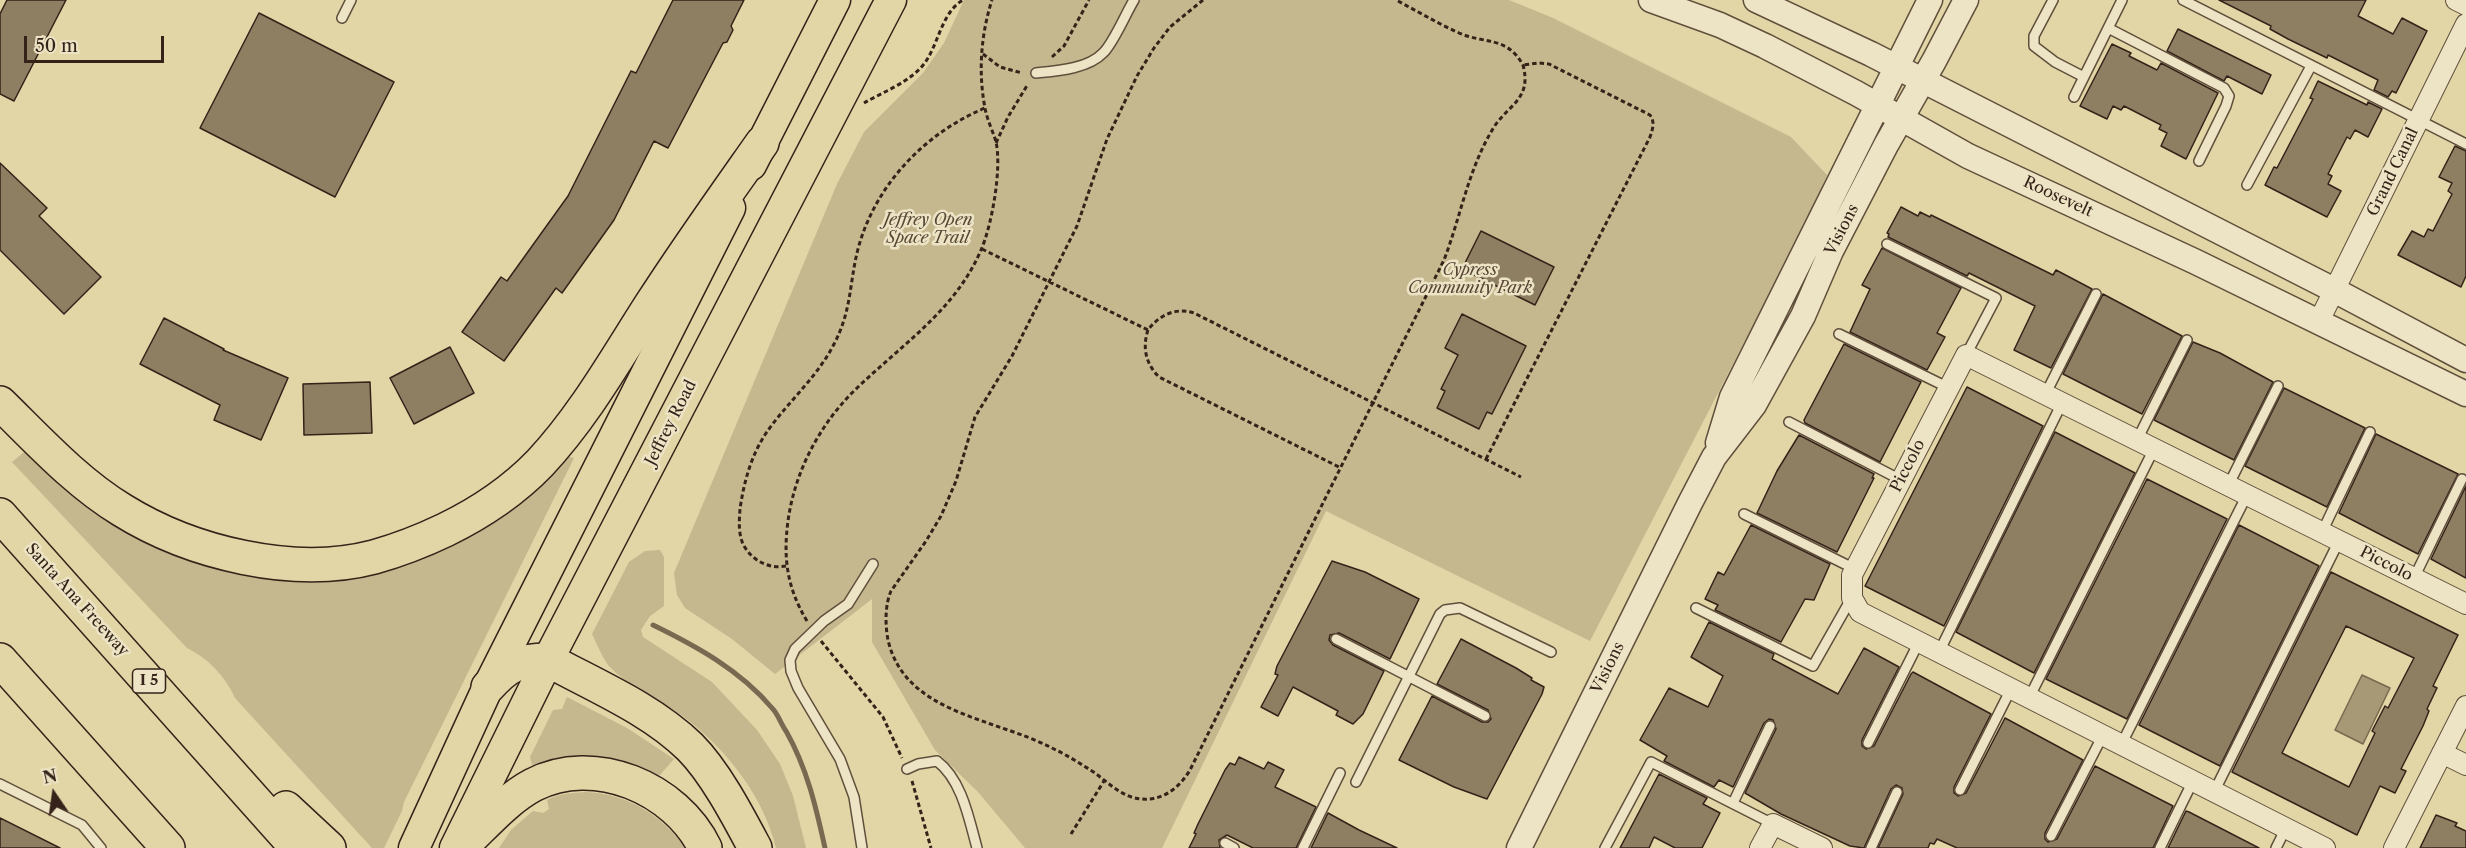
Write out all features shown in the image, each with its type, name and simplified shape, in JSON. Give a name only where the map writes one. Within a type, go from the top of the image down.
[{"type":"highway","points":[[0,404],[70,470],[120,509],[165,533],[215,551],[268,562],[329,563],[372,558],[416,544],[462,522],[494,502],[541,462],[589,401],[686,250],[762,143]]},
{"type":"highway","name":"Santa Ana Freeway","points":[[0,514],[297,848]]},
{"type":"highway","points":[[0,660],[168,848]]},
{"type":"highway","points":[[488,687],[505,669],[535,660],[548,660],[652,717],[690,748],[722,790],[755,848]]},
{"type":"highway","points":[[147,679],[329,848]]},
{"type":"highway","points":[[460,848],[509,802],[529,787],[569,774],[594,773],[618,777],[642,785],[660,797],[688,824],[705,848]]},
{"type":"main road","points":[[414,848],[488,687],[835,0]]},
{"type":"main road","name":"Jeffrey Road","points":[[455,848],[548,660],[891,0]]},
{"type":"street","name":"Roosevelt","points":[[1651,0],[1720,25],[1877,105],[1968,156],[2319,321],[2466,394]]},
{"type":"street","points":[[1756,0],[1897,68],[2334,290],[2466,360]]},
{"type":"street","name":"Visions","points":[[1519,848],[1714,457],[1732,397],[1930,0]]},
{"type":"street","name":"Visions","points":[[1714,457],[1754,405],[1803,316],[1831,250],[1966,0]]},
{"type":"street","points":[[2457,0],[2466,5]]},
{"type":"street","name":"Grand Canal","points":[[2319,321],[2466,24]]},
{"type":"street","name":"Piccolo","points":[[1852,598],[1852,575],[1966,355],[2466,604]]},
{"type":"street","points":[[1852,598],[1860,612],[2325,848]]},
{"type":"street","points":[[2399,845],[2466,706]]},
{"type":"street","points":[[2442,753],[2466,765]]},
{"type":"street","points":[[1760,848],[1773,824],[1822,848]]},
{"type":"lane","points":[[342,18],[351,0]]},
{"type":"lane","points":[[1036,73],[1055,71],[1089,62],[1103,53],[1134,0]]},
{"type":"lane","points":[[2053,0],[2034,36],[2034,46],[2055,62],[2084,77]]},
{"type":"lane","points":[[2074,97],[2122,0]]},
{"type":"lane","points":[[2185,1],[2466,144]]},
{"type":"lane","points":[[2108,28],[2224,88],[2229,96],[2226,106],[2199,161]]},
{"type":"lane","points":[[2247,185],[2311,66]]},
{"type":"lane","points":[[1887,244],[1996,298],[1966,355]]},
{"type":"lane","points":[[1938,652],[2054,399],[2096,294]]},
{"type":"lane","points":[[1839,334],[1949,388]]},
{"type":"lane","points":[[2029,698],[2146,445],[2187,340]]},
{"type":"lane","points":[[2228,486],[2278,386]]},
{"type":"lane","points":[[1789,422],[1901,480]]},
{"type":"lane","points":[[2214,792],[2331,537],[2370,432]]},
{"type":"lane","points":[[2414,578],[2462,479]]},
{"type":"lane","points":[[2121,745],[2247,495]]},
{"type":"lane","points":[[1744,514],[1855,569]]},
{"type":"lane","points":[[862,848],[854,797],[840,759],[791,671],[790,660],[795,649],[813,631],[848,604],[873,564]]},
{"type":"lane","points":[[1696,608],[1813,666],[1852,598]]},
{"type":"lane","points":[[1356,782],[1440,614],[1445,610],[1460,608],[1551,652]]},
{"type":"lane","points":[[1336,639],[1485,716]]},
{"type":"lane","points":[[1868,743],[1919,642]]},
{"type":"lane","points":[[1960,790],[2011,689]]},
{"type":"lane","points":[[1733,803],[1770,726]]},
{"type":"lane","points":[[2051,836],[2103,735]]},
{"type":"lane","points":[[906,769],[937,761],[945,767],[958,790],[977,848]]},
{"type":"lane","points":[[1605,848],[1651,762],[1773,824]]},
{"type":"lane","points":[[1303,848],[1340,773]]},
{"type":"lane","points":[[2160,848],[2193,781]]},
{"type":"lane","points":[[0,784],[82,825],[101,848]]},
{"type":"lane","points":[[1871,848],[1897,792]]},
{"type":"lane","points":[[2276,848],[2286,828]]},
{"type":"lane","points":[[1225,843],[1234,848]]},
{"type":"path","points":[[863,105],[908,78],[923,66],[951,10],[963,0]]},
{"type":"path","points":[[931,848],[914,785],[882,717],[813,631],[791,589],[786,567],[785,544],[790,507],[800,472],[815,441],[831,417],[857,387],[935,318],[957,291],[982,249],[997,173],[996,143],[985,108],[981,75],[984,33],[992,0]]},
{"type":"path","points":[[996,143],[1020,96],[1036,73],[1064,46],[1089,0]]},
{"type":"path","points":[[1203,0],[1165,33],[1137,76],[1107,139],[1077,226],[1005,369],[979,408],[969,432],[956,481],[941,516],[888,599],[887,634],[891,650],[909,682],[927,696],[957,711],[1040,742],[1078,762],[1127,796],[1143,799],[1168,793],[1185,779],[1444,261],[1467,183],[1480,152],[1500,119],[1522,95],[1525,82],[1523,65],[1511,50],[1502,45],[1460,34],[1396,0]]},
{"type":"path","points":[[982,54],[1000,67],[1020,73],[1036,73]]},
{"type":"path","points":[[1486,459],[1654,120],[1650,114],[1549,64],[1523,65]]},
{"type":"path","points":[[786,567],[772,567],[756,559],[741,539],[742,492],[755,453],[770,428],[811,380],[833,345],[847,314],[862,235],[875,206],[894,176],[920,148],[950,125],[985,108]]},
{"type":"path","points":[[982,249],[1148,330]]},
{"type":"path","points":[[1341,468],[1159,377],[1147,361],[1145,347],[1148,330],[1160,318],[1172,312],[1180,310],[1194,313],[1521,477]]},
{"type":"path","points":[[1071,834],[1104,781]]},
{"type":"green space","name":"Cypress Community Park","points":[[964,0],[1509,0],[1553,18],[1791,137],[1827,175],[1814,207],[1590,641],[1326,511],[1162,848],[1025,848],[978,792],[935,750],[872,642],[872,599],[775,674],[732,639],[685,608],[677,595],[674,573],[837,184],[864,132],[923,73],[944,43]]},
{"type":"green space","points":[[28,449],[93,506],[337,575],[566,456],[574,458],[404,802],[384,848],[372,848],[235,698],[216,669],[187,648],[12,462]]},
{"type":"green space","points":[[660,550],[664,557],[664,606],[650,616],[641,630],[643,637],[712,682],[757,730],[780,764],[793,796],[806,848],[776,848],[770,828],[750,788],[723,753],[691,723],[632,685],[616,673],[604,659],[592,634],[629,562],[645,551]]},
{"type":"green space","points":[[567,697],[627,728],[674,759],[659,776],[610,759],[596,758],[533,768],[530,757],[553,710],[562,709]]},
{"type":"green space","points":[[587,792],[617,797],[642,808],[665,825],[686,848],[499,848],[511,830],[533,811],[543,813],[549,809],[547,800],[571,793]]},
{"type":"shaded area","points":[[2362,675],[2390,688],[2363,744],[2335,730]]},
{"type":"building","points":[[7,0],[66,0],[14,101],[0,94],[0,14]]},
{"type":"building","points":[[673,0],[744,0],[731,26],[733,30],[727,42],[723,43],[668,148],[654,141],[614,220],[562,293],[556,288],[504,361],[462,332],[501,277],[507,281],[568,196],[631,71],[636,73]]},
{"type":"building","points":[[2219,0],[2366,0],[2358,16],[2393,34],[2402,18],[2427,31],[2396,93],[2392,91],[2388,97],[2374,90],[2378,80],[2328,55],[2327,58],[2288,39],[2270,29],[2271,26]]},
{"type":"building","points":[[259,13],[394,82],[335,197],[200,128]]},
{"type":"building","points":[[2178,29],[2271,75],[2262,94],[2227,76],[2224,81],[2167,51]]},
{"type":"building","points":[[2112,44],[2131,53],[2129,56],[2157,70],[2161,63],[2218,93],[2186,159],[2161,146],[2167,133],[2159,129],[2161,125],[2124,106],[2121,110],[2113,106],[2107,119],[2080,106]]},
{"type":"building","points":[[2318,81],[2367,105],[2368,102],[2382,109],[2368,137],[2355,130],[2350,139],[2347,137],[2328,174],[2332,176],[2328,184],[2341,191],[2327,217],[2265,185],[2274,167],[2277,168],[2313,99],[2310,98]]},
{"type":"building","points":[[2455,146],[2466,151],[2466,276],[2461,287],[2398,255],[2412,231],[2424,237],[2428,229],[2433,231],[2452,194],[2448,191],[2452,183],[2439,177]]},
{"type":"building","points":[[0,163],[47,208],[39,216],[101,277],[64,314],[0,250]]},
{"type":"building","points":[[1901,207],[1918,216],[1920,212],[1930,217],[1931,215],[2053,275],[2056,270],[2092,289],[2051,368],[2014,350],[2035,306],[1969,273],[1967,276],[1888,237],[1887,233]]},
{"type":"building","points":[[1481,231],[1554,267],[1535,305],[1462,269]]},
{"type":"building","points":[[1882,248],[1961,288],[1937,333],[1945,337],[1927,370],[1850,332],[1870,289],[1862,285]]},
{"type":"building","points":[[2103,294],[2182,336],[2142,414],[2063,374]]},
{"type":"building","points":[[1462,314],[1526,346],[1492,414],[1487,412],[1479,429],[1437,408],[1445,391],[1441,389],[1458,355],[1445,348]]},
{"type":"building","points":[[164,318],[223,350],[288,378],[261,440],[214,420],[220,405],[140,364]]},
{"type":"building","points":[[2193,342],[2220,353],[2273,382],[2234,460],[2154,420]]},
{"type":"building","points":[[1844,344],[1921,382],[1880,462],[1805,423],[1804,420]]},
{"type":"building","points":[[450,347],[474,393],[414,424],[390,378]]},
{"type":"building","points":[[370,382],[372,433],[304,435],[303,384]]},
{"type":"building","points":[[1967,387],[2043,426],[1944,626],[1865,586]]},
{"type":"building","points":[[2284,388],[2365,428],[2327,507],[2245,466]]},
{"type":"building","points":[[2055,432],[2135,473],[2034,673],[1956,632]]},
{"type":"building","points":[[2376,434],[2458,474],[2418,554],[2339,513]]},
{"type":"building","points":[[1799,435],[1874,474],[1837,552],[1757,513],[1777,471]]},
{"type":"building","points":[[2147,479],[2227,519],[2127,719],[2046,679]]},
{"type":"building","points":[[2466,486],[2466,578],[2431,559]]},
{"type":"building","points":[[1751,525],[1830,564],[1814,600],[1805,599],[1781,642],[1715,610],[1718,605],[1705,599],[1718,572],[1724,575]]},
{"type":"building","points":[[2239,525],[2319,566],[2220,766],[2139,725]]},
{"type":"building","points":[[1332,561],[1365,572],[1419,599],[1390,659],[1339,633],[1330,635],[1329,640],[1333,645],[1384,671],[1363,714],[1353,724],[1336,715],[1338,711],[1293,687],[1278,716],[1261,707],[1278,675],[1275,674],[1277,666]]},
{"type":"building","points":[[2331,572],[2458,635],[2433,686],[2437,688],[2427,709],[2429,711],[2401,769],[2406,771],[2395,793],[2380,786],[2357,835],[2232,772]],"holes":[[[2346,626],[2414,658],[2388,708],[2385,706],[2372,731],[2375,733],[2349,787],[2282,753]]]},
{"type":"building","points":[[1709,622],[1774,654],[1772,659],[1838,694],[1864,648],[1899,667],[1862,740],[1862,746],[1866,749],[1874,746],[1913,672],[1991,714],[1954,787],[1954,793],[1958,796],[1966,793],[2005,718],[2083,760],[2045,833],[2045,839],[2048,842],[2057,839],[2095,766],[2173,806],[2153,848],[1957,848],[1937,839],[1934,844],[1930,843],[1928,848],[1878,848],[1903,794],[1902,788],[1896,785],[1891,789],[1864,848],[1850,846],[1781,814],[1745,793],[1776,729],[1773,720],[1769,719],[1764,723],[1733,787],[1719,780],[1714,787],[1664,761],[1667,756],[1640,740],[1669,688],[1708,707],[1723,676],[1691,657]]},
{"type":"building","points":[[1461,639],[1516,668],[1544,687],[1487,799],[1454,787],[1399,760],[1432,696],[1482,722],[1488,722],[1491,719],[1488,710],[1437,684]]},
{"type":"building","points":[[1239,757],[1264,769],[1268,762],[1284,770],[1275,787],[1316,807],[1296,848],[1253,848],[1227,835],[1219,840],[1220,848],[1189,848],[1198,824],[1225,770],[1230,763],[1235,765]]},
{"type":"building","points":[[1659,774],[1707,798],[1703,804],[1720,813],[1702,848],[1675,848],[1654,837],[1649,848],[1620,848]]},
{"type":"building","points":[[2186,811],[2189,812],[2259,848],[2168,848]]},
{"type":"building","points":[[1328,813],[1359,830],[1397,848],[1311,848]]},
{"type":"building","points":[[2436,815],[2457,823],[2455,826],[2466,831],[2466,848],[2420,848]]},
{"type":"building","points":[[0,818],[60,848],[0,848]]},
{"type":"waterway","points":[[653,625],[717,660],[746,682],[774,710],[805,773],[825,848]]},
{"type":"park label","name":"Jeffrey Open Space Trail","points":[[928,229]]}]
